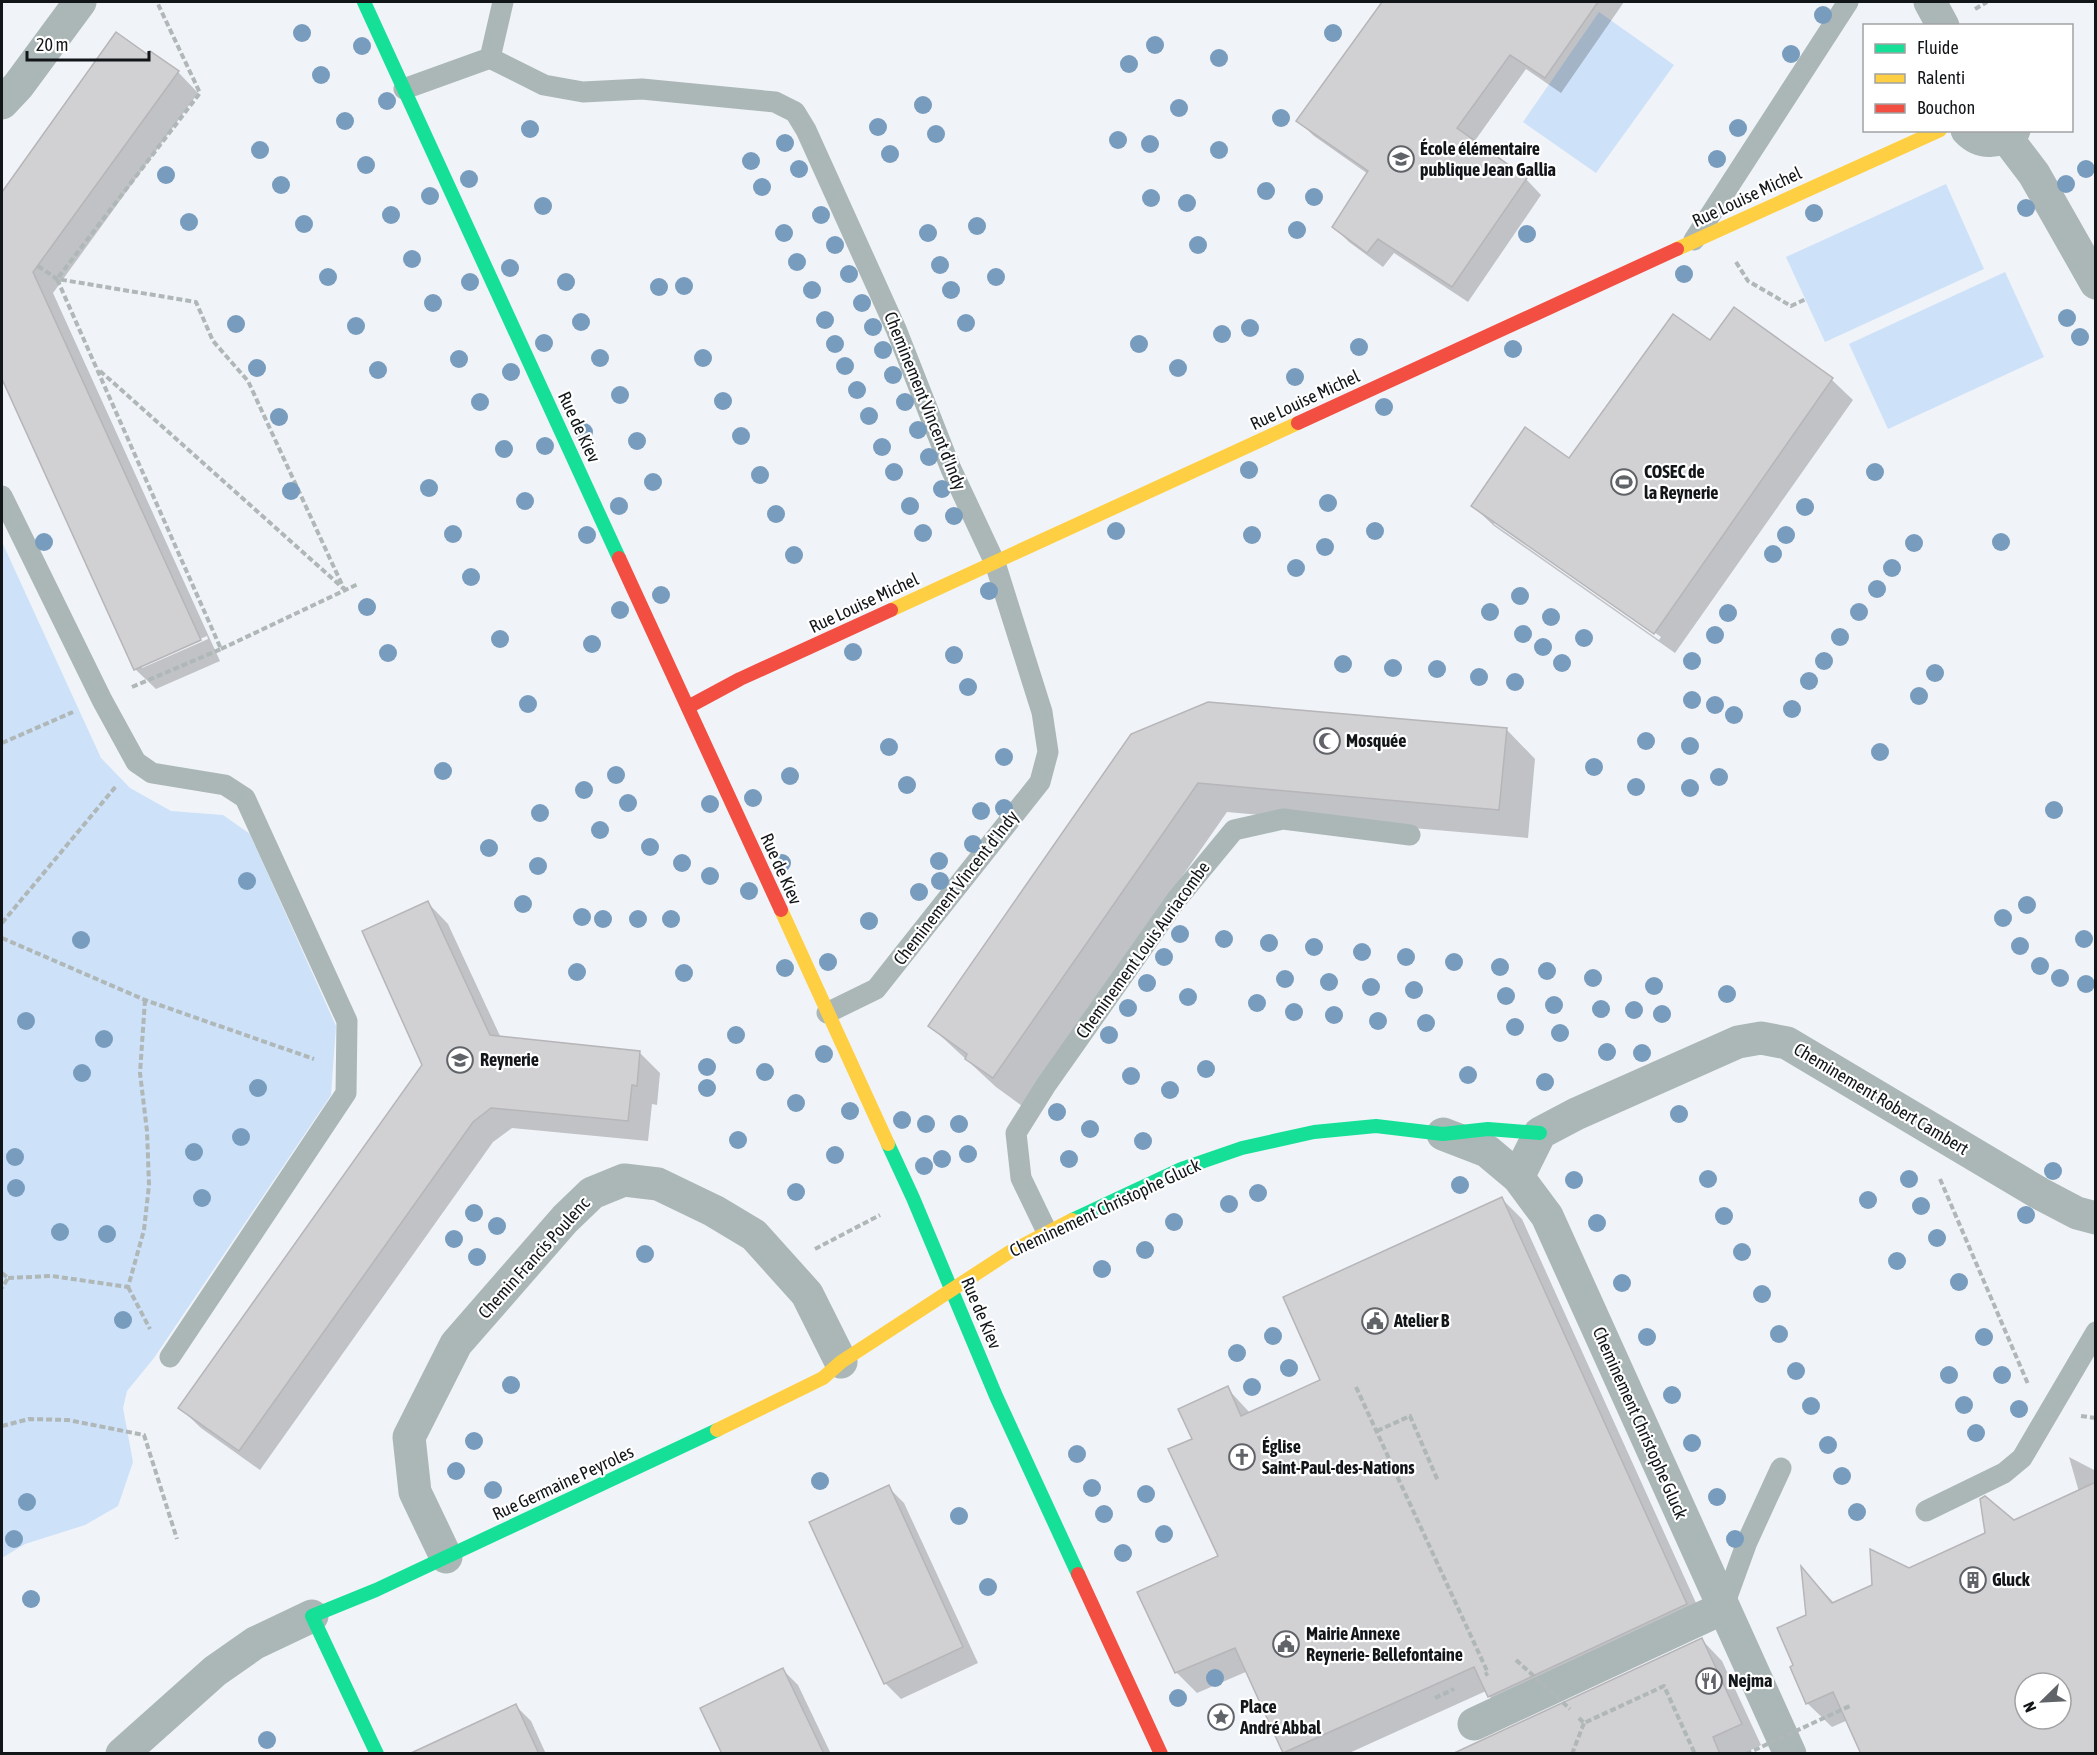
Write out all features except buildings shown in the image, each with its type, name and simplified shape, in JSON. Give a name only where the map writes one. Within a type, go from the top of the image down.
[{"type":"street","points":[[2,103],[18,86],[80,2]]},
{"type":"street","name":"Rue de Kiev","points":[[364,2],[913,1198],[996,1396],[1161,1754]]},
{"type":"street","points":[[1929,2],[1942,24]]},
{"type":"street","name":"Rue Louise Michel","points":[[688,707],[740,680],[995,562],[1935,132]]},
{"type":"street","points":[[1969,132],[1973,136],[1990,141],[2010,134],[2096,283]]},
{"type":"street","name":"Cheminement Robert Cambert","points":[[1540,1133],[1611,1098],[1738,1042],[1761,1038],[1787,1043],[2040,1193],[2077,1213],[2096,1218]]},
{"type":"street","name":"Cheminement Christophe Gluck","points":[[952,1290],[1008,1253],[1047,1232],[1181,1168],[1242,1148],[1314,1132],[1376,1126],[1443,1134],[1488,1129],[1540,1133]]},
{"type":"street","points":[[1518,1177],[1540,1133]]},
{"type":"street","name":"Cheminement Christophe Gluck","points":[[1443,1134],[1487,1151],[1518,1177],[1547,1216],[1790,1754]]},
{"type":"street","name":"Chemin Francis Poulenc","points":[[446,1557],[416,1492],[409,1437],[456,1344],[565,1219],[592,1193],[624,1180],[657,1184],[714,1211],[754,1235],[807,1294],[840,1362]]},
{"type":"street","name":"Rue Germaine Peyroles","points":[[312,1616],[376,1590],[823,1378],[840,1362],[952,1290]]},
{"type":"street","points":[[1474,1724],[1724,1608]]},
{"type":"street","points":[[122,1754],[214,1671],[255,1643],[312,1616],[377,1754]]},
{"type":"lane","points":[[404,89],[490,58],[503,2]]},
{"type":"lane","points":[[1692,243],[1848,2]]},
{"type":"lane","name":"Cheminement Vincent d'Indy","points":[[490,58],[544,85],[583,92],[642,89],[664,91],[775,102],[795,112],[806,130],[896,329],[951,469],[995,562],[1042,712],[1048,752],[1040,782],[876,989],[827,1013]]},
{"type":"lane","points":[[2,496],[102,700],[136,762],[152,773],[225,785],[245,798],[347,1021],[346,1093],[170,1357]]},
{"type":"lane","name":"Cheminement Louis Auriacombe","points":[[1047,1232],[1021,1178],[1016,1133],[1046,1085],[1177,899],[1234,830],[1283,819],[1410,835]]},
{"type":"lane","points":[[1926,1511],[2004,1473],[2022,1458],[2096,1332]]},
{"type":"lane","points":[[1724,1608],[1747,1542],[1781,1468]]},
{"type":"path","points":[[57,279],[200,93],[157,2]]},
{"type":"path","points":[[1717,231],[1748,281],[1791,306],[1806,299]]},
{"type":"path","points":[[38,266],[57,279],[196,302],[213,341],[248,381],[344,589]]},
{"type":"path","points":[[57,279],[221,649]]},
{"type":"path","points":[[97,368],[179,444],[344,589]]},
{"type":"path","points":[[2,743],[221,649],[358,584]]},
{"type":"path","points":[[2,923],[136,762]]},
{"type":"path","points":[[2,938],[145,1000],[347,1071]]},
{"type":"path","points":[[145,1000],[140,1073],[147,1131],[149,1185],[144,1230],[128,1287],[152,1332],[170,1357]]},
{"type":"path","points":[[1938,1174],[2030,1389],[2052,1407],[2096,1418]]},
{"type":"path","points":[[784,1266],[913,1198]]},
{"type":"path","points":[[2,1273],[8,1278],[52,1276],[128,1287]]},
{"type":"path","points":[[2,1288],[8,1278]]},
{"type":"path","points":[[1356,1387],[1488,1673],[1479,1678]]},
{"type":"path","points":[[1377,1432],[1410,1416],[1438,1481]]},
{"type":"path","points":[[2,1426],[29,1419],[68,1420],[144,1435],[177,1539]]},
{"type":"path","points":[[1516,1660],[1584,1723]]},
{"type":"path","points":[[1572,1754],[1584,1723],[1664,1686],[1695,1754]]},
{"type":"path","points":[[1746,1754],[1852,1705]]},
{"type":"shaded area","points":[[1599,12],[1674,65],[1596,173],[1523,122]]},
{"type":"shaded area","points":[[1946,184],[1984,269],[1825,342],[1786,257]]},
{"type":"shaded area","points":[[2005,272],[2044,357],[1888,429],[1849,344]]},
{"type":"shaded area","points":[[2,542],[101,758],[130,788],[171,811],[223,815],[250,834],[336,1026],[331,1095],[154,1358],[127,1391],[123,1408],[133,1462],[118,1506],[85,1525],[25,1544],[2,1558]]},
{"type":"traffic: fast","points":[[364,2],[619,558]]},
{"type":"traffic: fast","points":[[1072,1220],[1181,1169],[1242,1148],[1314,1132],[1376,1126],[1443,1134],[1488,1129],[1540,1133]]},
{"type":"traffic: fast","points":[[888,1144],[996,1396],[1078,1574]]},
{"type":"traffic: fast","points":[[377,1754],[312,1616],[376,1590],[717,1430]]},
{"type":"traffic: slow","points":[[1677,249],[1936,132]]},
{"type":"traffic: slow","points":[[891,610],[1298,423]]},
{"type":"traffic: slow","points":[[781,910],[888,1144]]},
{"type":"traffic: slow","points":[[717,1430],[823,1378],[841,1362],[1008,1253],[1072,1220]]},
{"type":"traffic: jam","points":[[1298,423],[1677,249]]},
{"type":"traffic: jam","points":[[619,558],[781,910]]},
{"type":"traffic: jam","points":[[688,707],[740,679],[891,610]]},
{"type":"traffic: jam","points":[[1078,1574],[1161,1754]]},
{"type":"place","name":"École élémentaire publique Jean Gallia","points":[[1401,159]]},
{"type":"place","name":"COSEC de la Reynerie","points":[[1624,482]]},
{"type":"place","name":"Mosquée","points":[[1327,741]]},
{"type":"place","name":"Reynerie","points":[[460,1060]]},
{"type":"place","name":"Atelier B","points":[[1375,1321]]},
{"type":"place","name":"Église Saint-Paul-des-Nations","points":[[1242,1457]]},
{"type":"place","name":"Gluck","points":[[1973,1580]]},
{"type":"place","name":"Mairie Annexe Reynerie- Bellefontaine","points":[[1286,1644]]},
{"type":"place","name":"Nejma","points":[[1709,1681]]},
{"type":"place","name":"Place André Abbal","points":[[1221,1717]]}]
